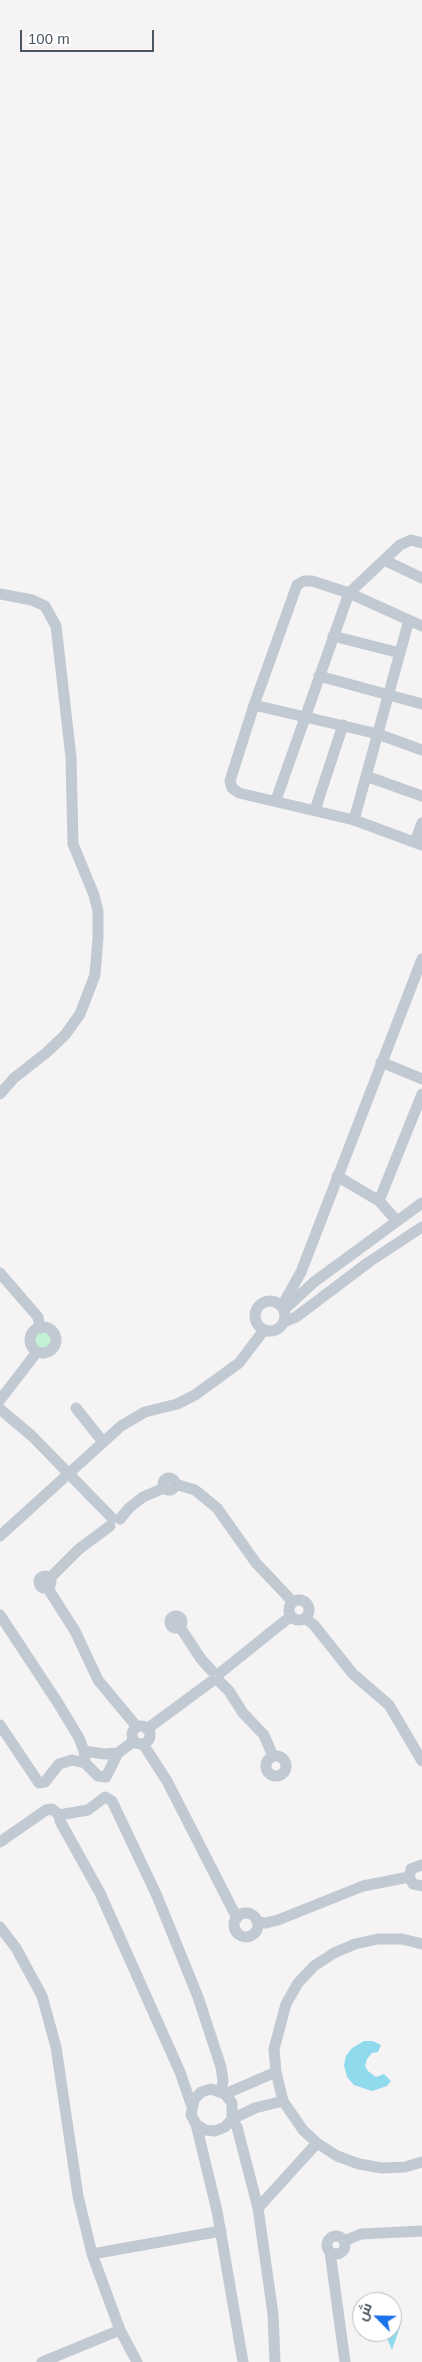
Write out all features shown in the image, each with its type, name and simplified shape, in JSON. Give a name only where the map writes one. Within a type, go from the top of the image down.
[{"type":"street","points":[[276,800],[318,676],[349,593],[405,542],[411,540],[422,543]]},
{"type":"street","points":[[384,560],[422,578]]},
{"type":"street","points":[[422,626],[349,593],[312,581],[304,581],[297,586],[230,777],[231,784],[239,793],[276,800],[354,820],[418,844],[422,823]]},
{"type":"street","points":[[0,594],[32,600],[44,606],[56,626],[71,757],[73,844],[94,895],[98,911],[95,975],[80,1014],[65,1035],[46,1053],[14,1078],[0,1094]]},
{"type":"street","points":[[354,820],[409,620]]},
{"type":"street","points":[[333,636],[400,653]]},
{"type":"street","points":[[318,676],[422,703]]},
{"type":"street","points":[[254,705],[378,734],[422,750]]},
{"type":"street","points":[[315,810],[343,725]]},
{"type":"street","points":[[366,776],[422,796]]},
{"type":"street","points":[[284,1322],[283,1307],[301,1272],[336,1176],[422,961]]},
{"type":"street","points":[[381,1062],[422,1079]]},
{"type":"street","points":[[379,1201],[422,1094]]},
{"type":"street","points":[[336,1176],[379,1201],[396,1221]]},
{"type":"street","points":[[283,1307],[422,1203]]},
{"type":"street","points":[[283,1307],[270,1301],[259,1306],[256,1319],[259,1326],[264,1330],[275,1330],[284,1322],[296,1317],[369,1262],[422,1227]]},
{"type":"street","points":[[2,1278],[38,1317],[40,1328]]},
{"type":"street","points":[[0,1400],[37,1352],[49,1351],[55,1340],[49,1329],[40,1328],[33,1332],[30,1341],[37,1352]]},
{"type":"street","points":[[0,1536],[68,1472],[133,1417],[177,1404],[195,1395],[238,1363],[264,1330]]},
{"type":"street","points":[[76,1408],[103,1442]]},
{"type":"street","points":[[0,1409],[32,1436],[114,1521]]},
{"type":"street","points":[[142,1728],[98,1680],[49,1583],[78,1549],[143,1496],[169,1486],[195,1490],[217,1508],[256,1562],[293,1602]]},
{"type":"street","points":[[300,1600],[307,1604],[309,1612],[305,1618],[297,1620],[291,1616],[289,1608],[293,1602],[300,1600]]},
{"type":"street","points":[[0,1615],[58,1703],[84,1757],[103,1778],[109,1773],[118,1753]]},
{"type":"street","points":[[237,1918],[167,1781],[132,1733],[216,1677],[291,1616]]},
{"type":"street","points":[[305,1618],[314,1625],[353,1674],[389,1705],[422,1761]]},
{"type":"street","points":[[180,1628],[201,1659],[229,1691],[243,1714],[264,1735],[273,1756]]},
{"type":"street","points":[[0,1725],[39,1783],[46,1782],[54,1768],[65,1761],[118,1753],[139,1742]]},
{"type":"street","points":[[0,1842],[46,1810],[52,1809],[60,1815],[88,1810],[104,1797],[112,1801],[157,1896],[198,1997],[221,2067],[223,2092],[232,2103],[232,2119],[237,2127],[258,2208],[273,2314],[275,2362]]},
{"type":"street","points":[[60,1815],[60,1821],[100,1893],[180,2072],[192,2104]]},
{"type":"street","points":[[422,1864],[411,1869],[409,1877],[413,1884],[422,1886]]},
{"type":"street","points":[[258,1922],[278,1920],[363,1886],[409,1877]]},
{"type":"street","points":[[246,1913],[255,1917],[258,1922],[254,1934],[242,1936],[234,1926],[237,1918],[246,1913]]},
{"type":"street","points":[[0,1927],[16,1948],[42,1996],[56,2047],[78,2196],[92,2254],[120,2330],[136,2362]]},
{"type":"street","points":[[422,1944],[402,1939],[386,1939],[355,1944],[334,1953],[314,1966],[298,1984],[286,2004],[274,2049],[276,2072],[283,2101],[303,2130],[317,2144],[337,2156],[359,2164],[382,2168],[406,2167],[422,2162]]},
{"type":"street","points":[[243,2362],[221,2231],[196,2124],[191,2115],[192,2104],[197,2095],[206,2090],[223,2092],[276,2072]]},
{"type":"street","points":[[196,2124],[205,2130],[215,2131],[225,2126],[232,2119],[255,2108],[283,2101]]},
{"type":"street","points":[[258,2208],[317,2144]]},
{"type":"street","points":[[92,2254],[221,2231]]},
{"type":"street","points":[[345,2362],[330,2252],[334,2254],[342,2252],[345,2245],[344,2241],[354,2235],[422,2231]]},
{"type":"street","points":[[42,2362],[120,2330]]},
{"type":"green space","points":[[43,1332],[49,1335],[52,1341],[49,1347],[43,1350],[37,1347],[34,1341],[37,1335]]},
{"type":"water","points":[[364,2041],[373,2041],[381,2045],[378,2052],[372,2053],[367,2059],[365,2066],[368,2071],[376,2077],[384,2074],[391,2081],[387,2086],[372,2091],[354,2085],[347,2077],[344,2065],[346,2056],[352,2048]]},
{"type":"water","points":[[388,2342],[395,2342],[392,2350]]}]
